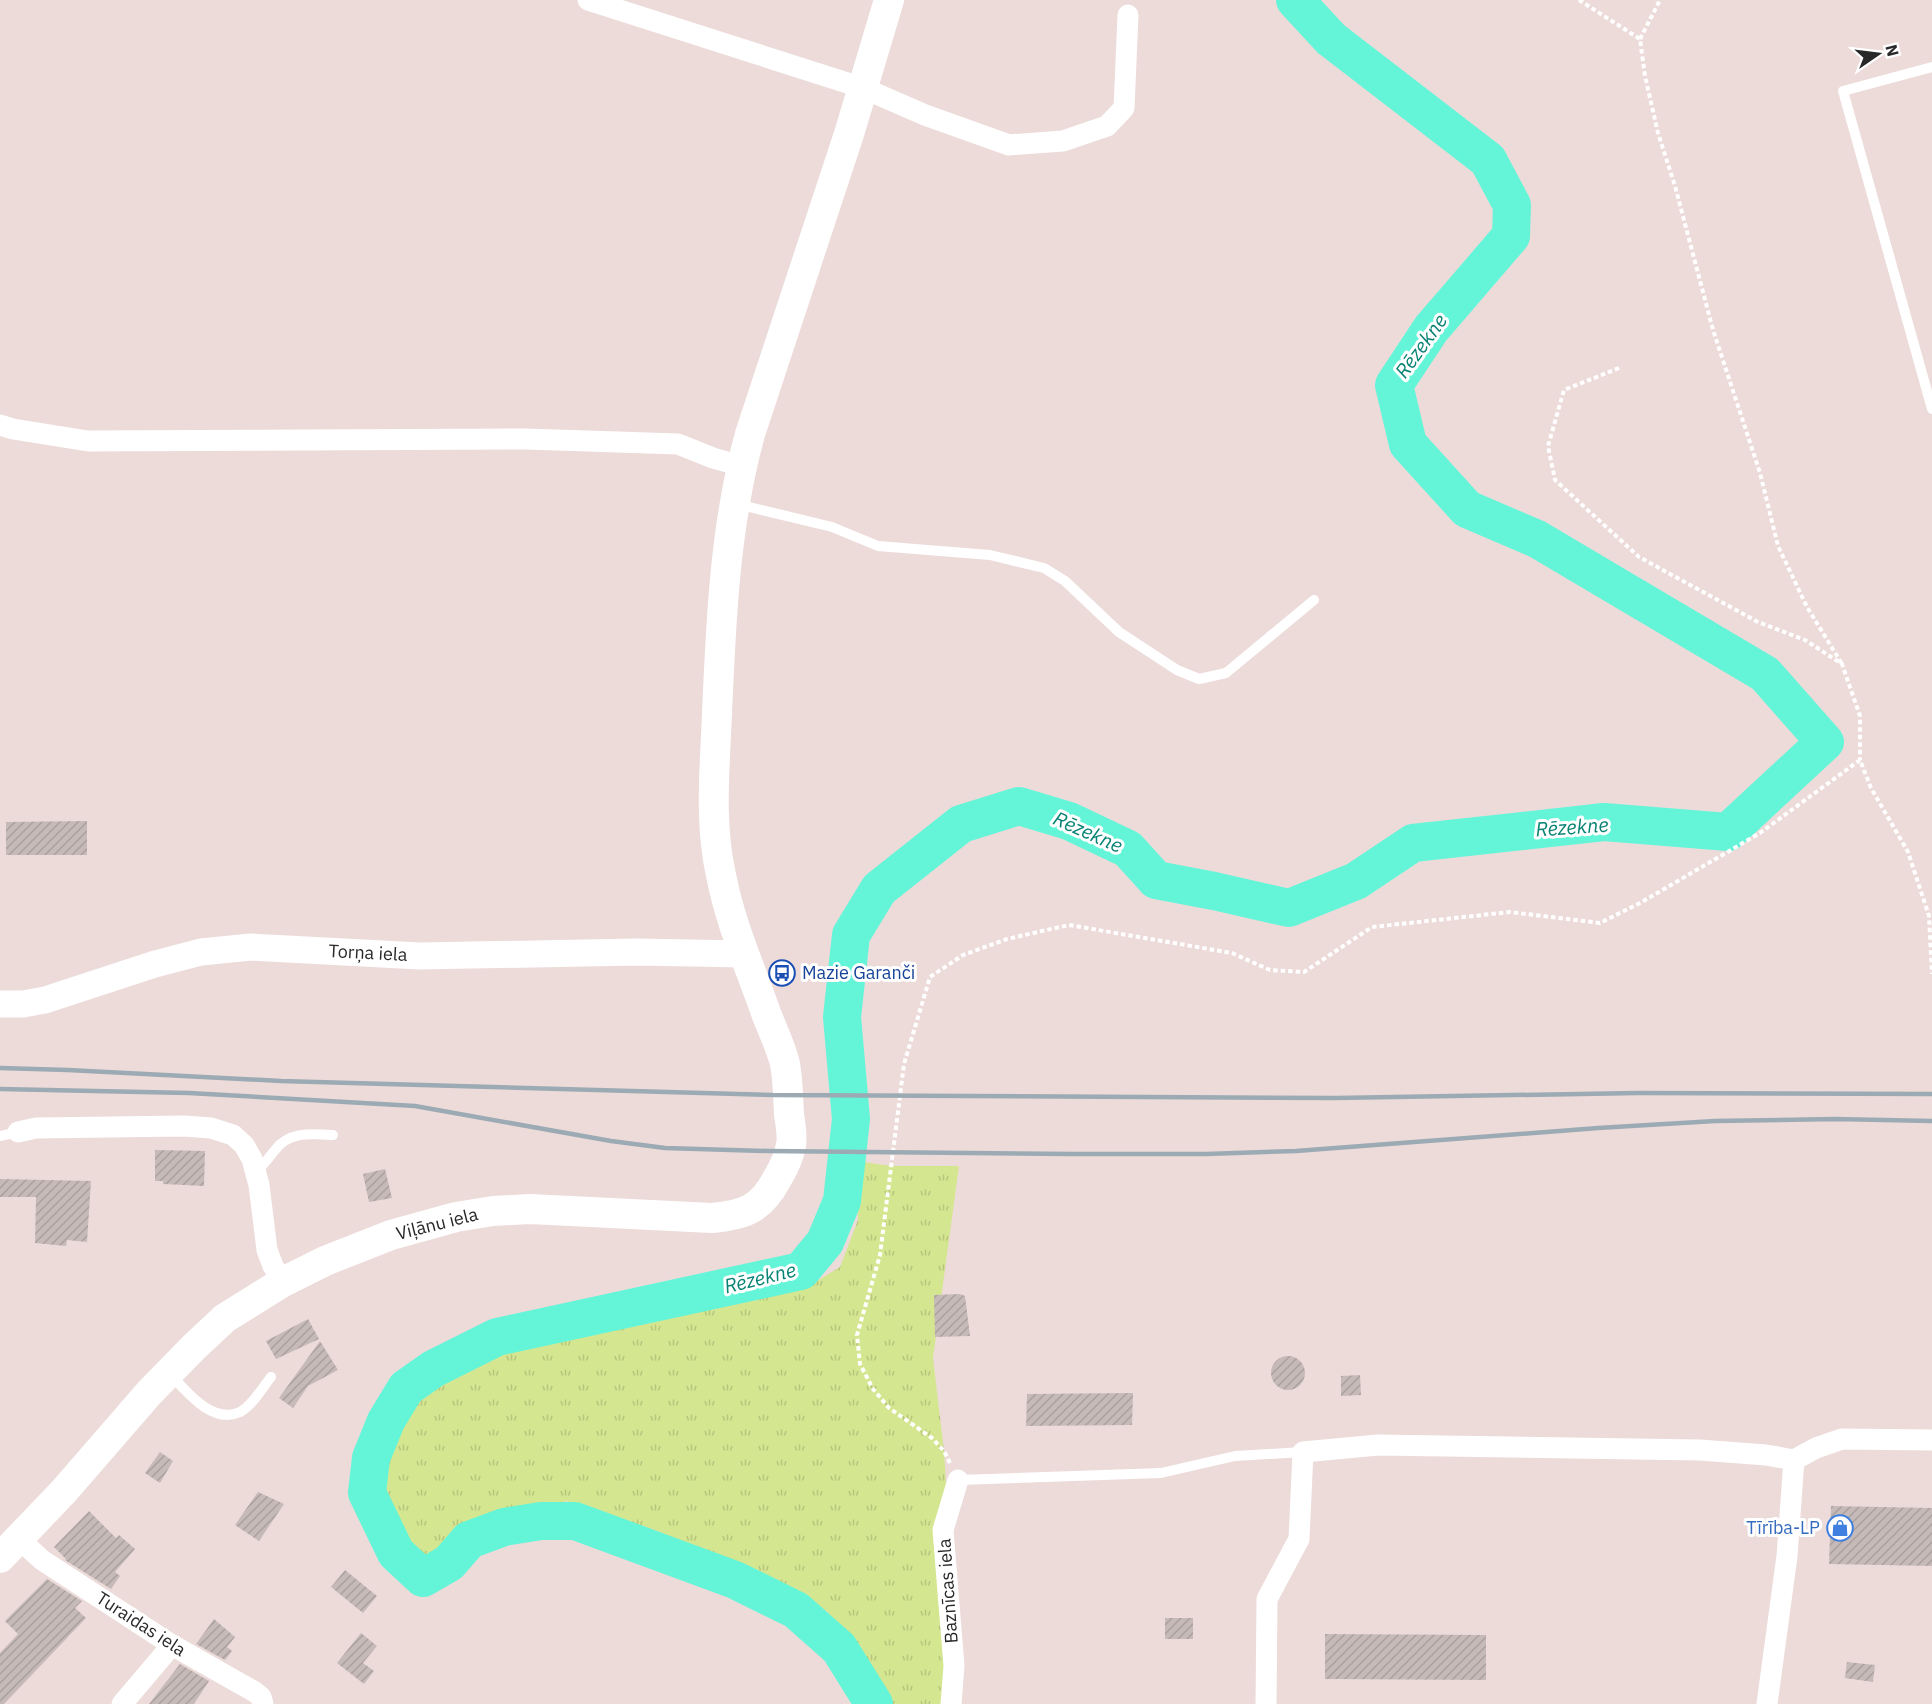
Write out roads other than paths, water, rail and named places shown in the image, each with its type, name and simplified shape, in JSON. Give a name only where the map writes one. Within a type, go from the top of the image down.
[{"type":"main road","name":"Viļānu iela","points":[[10,1549],[169,1373],[225,1318],[283,1282],[325,1261],[391,1235],[456,1217],[493,1211],[530,1209],[712,1218],[731,1216],[748,1210],[764,1200],[774,1185],[783,1168],[791,1144],[785,1062],[735,930],[721,877],[713,821],[721,621],[734,504],[741,466],[889,0]]},
{"type":"street","points":[[588,0],[862,88],[925,116],[1009,145],[1063,141],[1107,126],[1124,108],[1128,15]]},
{"type":"street","points":[[0,425],[88,441],[526,438],[678,444],[741,466]]},
{"type":"street","name":"Torņa iela","points":[[0,1004],[22,1004],[45,999],[201,952],[251,947],[420,956],[637,952],[744,954]]},
{"type":"street","points":[[9,1134],[36,1128],[184,1126],[212,1128],[233,1135],[244,1145],[252,1158],[267,1250],[283,1282]]},
{"type":"street","points":[[1266,1704],[1267,1599],[1299,1539],[1303,1452],[1378,1445],[1689,1450],[1766,1455],[1794,1460],[1816,1448],[1842,1439],[1932,1440]]},
{"type":"street","points":[[1767,1704],[1787,1556],[1794,1460]]},
{"type":"street","name":"Baznīcas iela","points":[[951,1704],[954,1665],[944,1530],[958,1479]]},
{"type":"street","name":"Turaidas iela","points":[[10,1549],[42,1560],[172,1645],[255,1692],[261,1697],[263,1704]]},
{"type":"street","points":[[122,1704],[172,1645]]},
{"type":"lane","points":[[1932,67],[1843,91],[1932,409]]},
{"type":"lane","points":[[734,504],[832,527],[878,546],[990,555],[1044,568],[1065,581],[1119,632],[1177,670],[1199,679],[1226,673],[1314,600]]},
{"type":"lane","points":[[255,1171],[262,1167],[280,1143],[291,1137],[308,1134],[333,1135]]},
{"type":"lane","points":[[169,1373],[204,1408],[216,1413],[229,1414],[240,1412],[271,1377]]},
{"type":"lane","points":[[958,1479],[1161,1473],[1235,1456],[1303,1452]]},
{"type":"waterway","name":"Rēzekne","points":[[874,1704],[839,1648],[796,1610],[735,1580],[575,1521],[541,1521],[504,1527],[469,1540],[449,1563],[423,1578],[396,1553],[367,1493],[371,1458],[386,1421],[406,1388],[433,1369],[497,1337],[801,1271],[825,1242],[842,1201],[851,1119],[842,1017],[851,935],[879,889],[961,824],[1019,806],[1069,821],[1128,849],[1156,880],[1289,908],[1356,881],[1413,843],[1604,822],[1728,832],[1825,742],[1765,674],[1537,539],[1467,509],[1408,444],[1394,385],[1431,329],[1511,236],[1512,205],[1488,160],[1331,39],[1295,0]]},
{"type":"railway","points":[[0,1068],[281,1081],[773,1095],[1336,1098],[1638,1093],[1932,1094]]},
{"type":"railway","points":[[0,1089],[189,1093],[415,1106],[611,1141],[665,1148],[768,1151],[1206,1154],[1296,1151],[1715,1121],[1835,1119],[1932,1121]]},
{"type":"place","name":"Mazie Garanči","points":[[782,973]]},
{"type":"place","name":"Tīrība-LP","points":[[1840,1528]]}]
